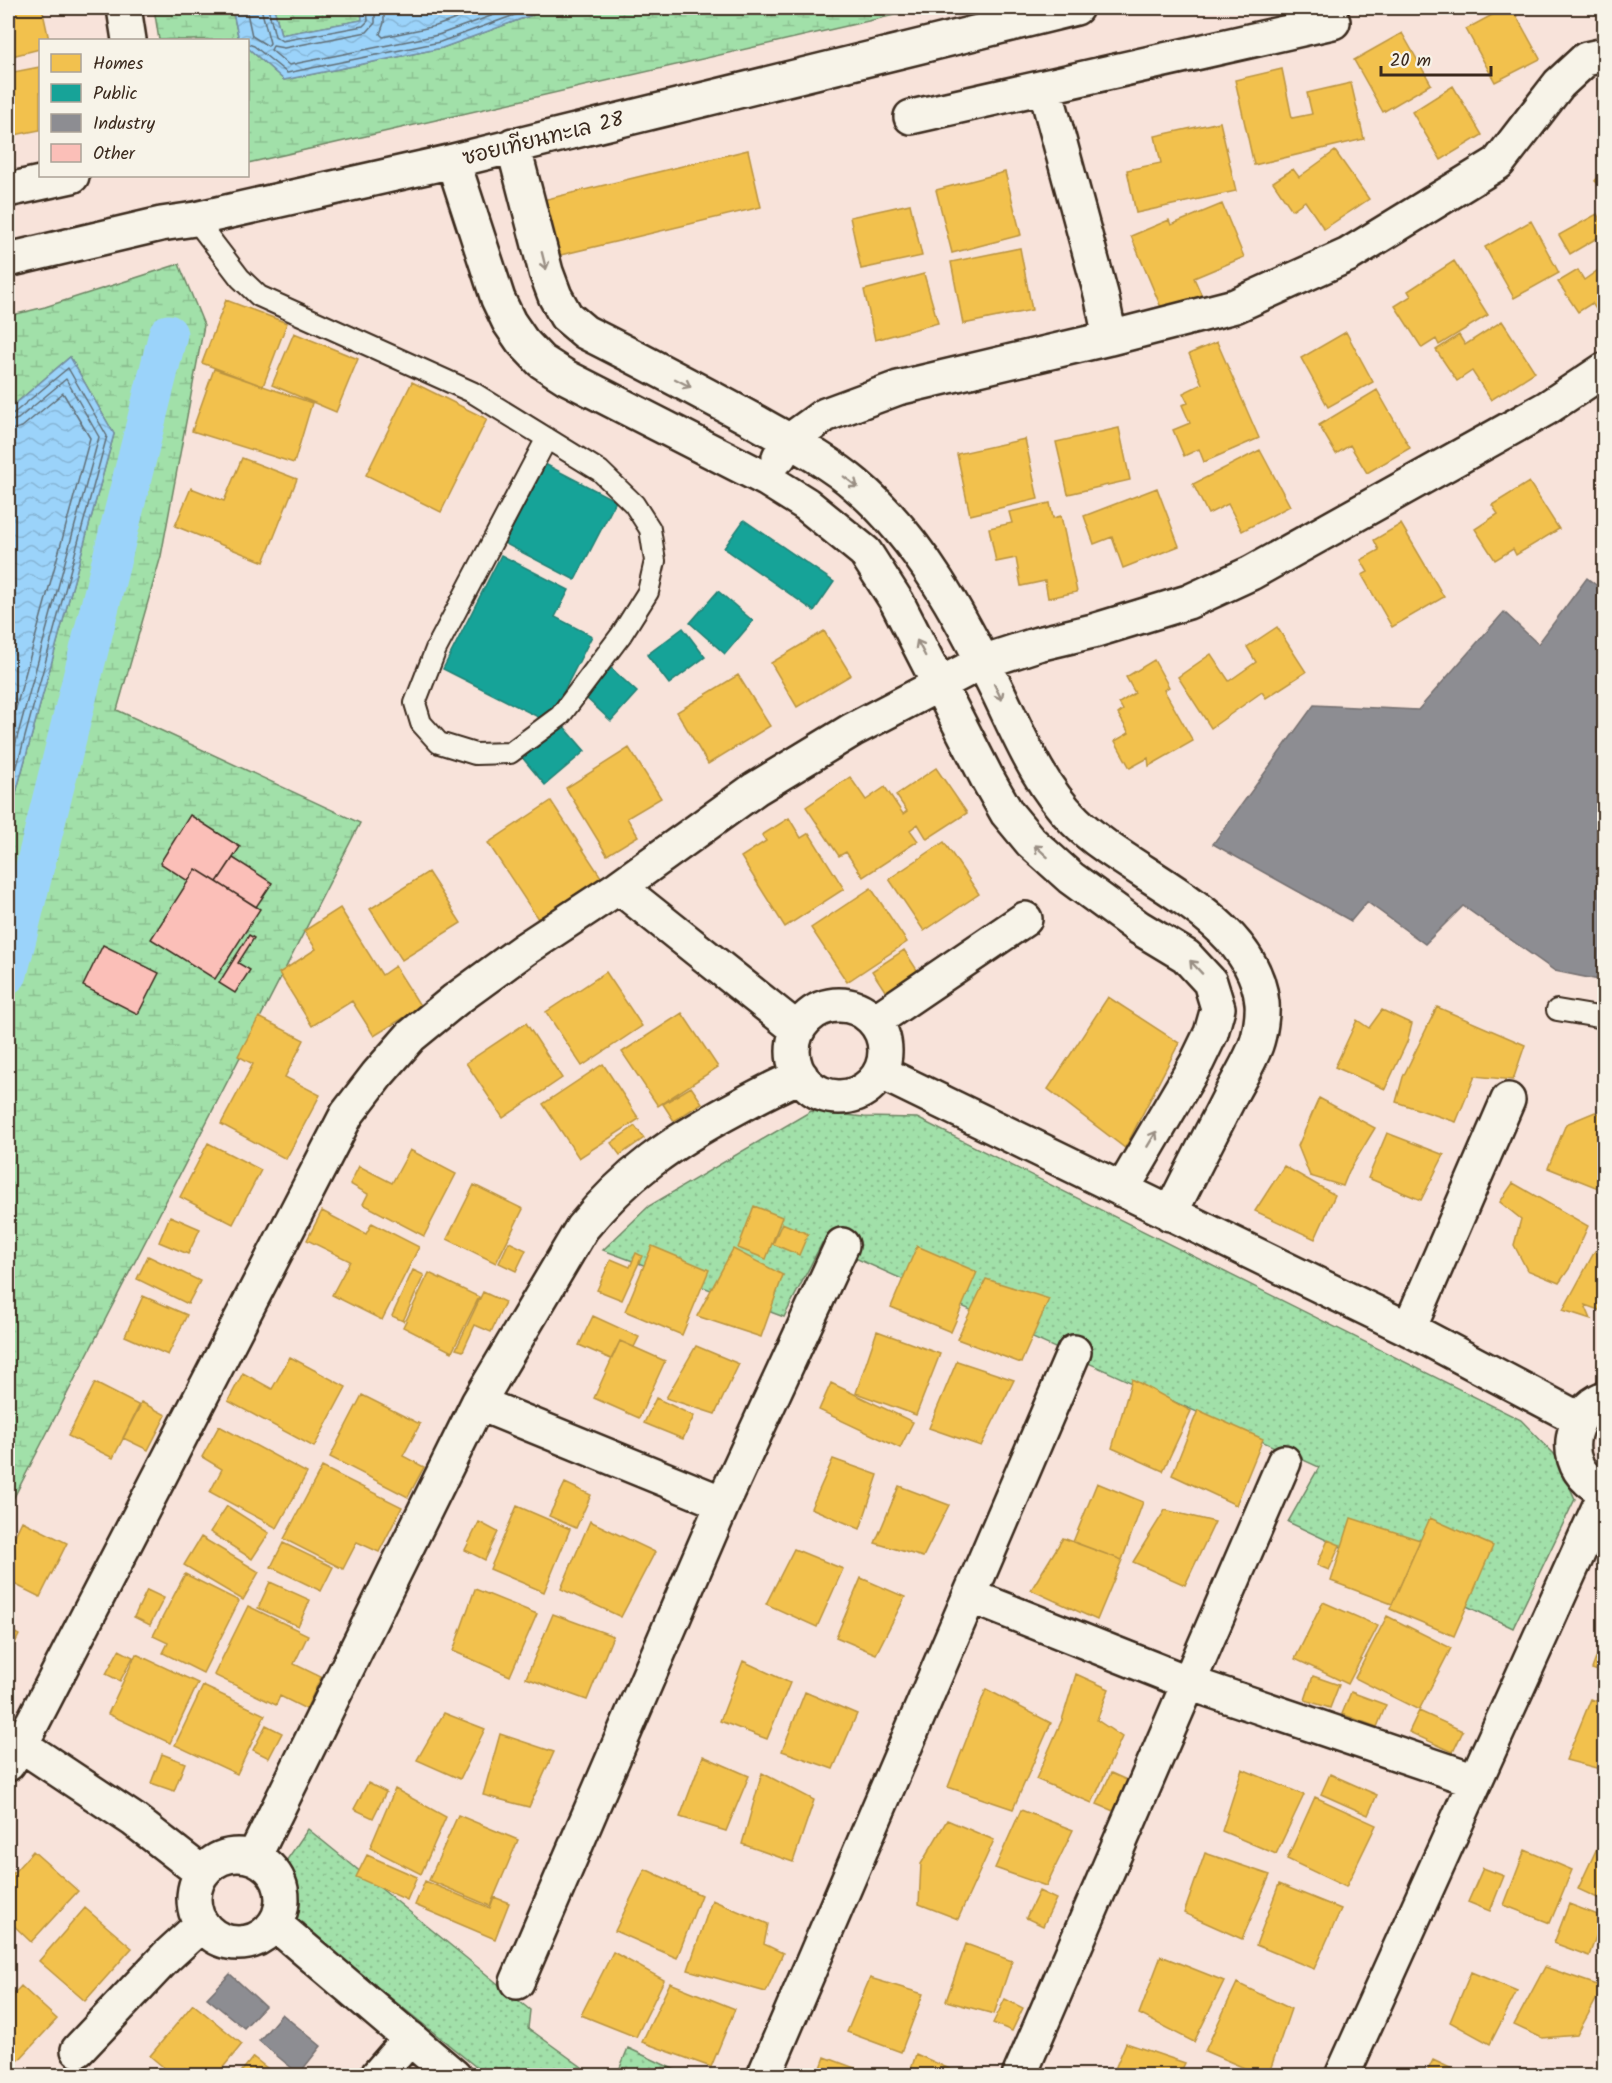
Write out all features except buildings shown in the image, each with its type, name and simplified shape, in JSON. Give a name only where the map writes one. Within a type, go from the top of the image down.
[{"type":"street","points":[[123,8],[129,39]]},
{"type":"street","name":"ซอยเทียนทะเล 28","points":[[8,260],[161,224],[195,219],[453,161],[1076,8]]},
{"type":"street","points":[[911,117],[1333,22]]},
{"type":"street","points":[[766,478],[789,441],[825,415],[898,388],[1235,306],[1348,255],[1498,164],[1559,84],[1586,59],[1605,55]]},
{"type":"street","points":[[1045,88],[1101,294],[1110,338]]},
{"type":"street","points":[[513,145],[546,272],[566,316],[585,332],[789,441],[856,484],[905,537],[937,582],[982,662],[1029,756],[1055,797],[1074,820],[1096,840],[1206,914],[1224,929],[1243,952],[1256,979],[1262,1004],[1257,1043],[1170,1214]]},
{"type":"street","points":[[453,161],[498,299],[509,322],[541,362],[566,377],[766,478],[806,504],[865,552],[897,602],[1007,813],[1031,842],[1071,878],[1138,927],[1186,956],[1210,982],[1218,1008],[1211,1033],[1197,1062],[1122,1190]]},
{"type":"street","points":[[8,190],[67,177]]},
{"type":"street","points":[[522,341],[566,316]]},
{"type":"street","points":[[202,1873],[134,1820],[14,1755],[347,1114],[411,1036],[455,1000],[525,949],[619,887],[755,789],[852,730],[982,662],[1188,602],[1241,578],[1547,408],[1605,370]]},
{"type":"street","points":[[619,887],[798,1030]]},
{"type":"street","points":[[875,1021],[1025,919]]},
{"type":"street","points":[[1218,1008],[1262,1004]]},
{"type":"street","points":[[844,1005],[861,1010],[875,1021],[884,1037],[885,1055],[880,1072],[871,1084],[857,1093],[842,1097],[826,1095],[812,1088],[801,1076],[795,1062],[793,1046],[798,1030],[809,1016],[826,1006],[844,1005]]},
{"type":"street","points":[[880,1072],[1409,1329],[1579,1419]]},
{"type":"street","points":[[254,1857],[478,1403],[582,1228],[602,1203],[630,1176],[662,1151],[749,1100],[801,1076]]},
{"type":"street","points":[[1409,1329],[1508,1100]]},
{"type":"street","points":[[517,1982],[723,1503],[842,1245]]},
{"type":"street","points":[[764,2076],[1074,1352]]},
{"type":"street","points":[[1605,1398],[1594,1402],[1579,1419],[1572,1440],[1575,1462],[1588,1480],[1605,1490]]},
{"type":"street","points":[[478,1403],[723,1503]]},
{"type":"street","points":[[1019,2076],[1284,1462]]},
{"type":"street","points":[[1342,2076],[1605,1496]]},
{"type":"street","points":[[970,1596],[1190,1683],[1475,1780]]},
{"type":"street","points":[[235,1854],[254,1857],[268,1865],[278,1878],[283,1893],[281,1909],[275,1924],[262,1936],[247,1942],[230,1942],[214,1936],[202,1924],[196,1912],[194,1899],[196,1886],[202,1873],[216,1860],[235,1854]]},
{"type":"street","points":[[78,2050],[166,1958],[202,1924]]},
{"type":"street","points":[[275,1924],[454,2076]]},
{"type":"street","points":[[377,2076],[410,2038]]},
{"type":"lane","points":[[195,219],[240,278],[259,296],[472,392],[547,438],[600,471],[634,504],[650,529],[655,561],[648,592],[621,635],[560,716],[510,753],[475,754],[439,743],[421,723],[415,704],[436,649],[547,438]]},
{"type":"lane","points":[[1557,1010],[1605,1018]]},
{"type":"green space","points":[[154,8],[232,8],[239,39],[159,39]]},
{"type":"green space","points":[[274,8],[361,8],[362,20],[281,35]]},
{"type":"green space","points":[[551,8],[925,8],[249,163],[249,49],[284,80],[442,48]]},
{"type":"green space","points":[[179,264],[204,325],[161,556],[117,710],[360,823],[8,1509],[8,822],[114,434],[70,357],[8,410],[8,316],[45,307]]},
{"type":"green space","points":[[811,1111],[864,1117],[917,1118],[1521,1420],[1556,1456],[1575,1499],[1513,1628],[1288,1522],[1319,1467],[822,1243],[784,1317],[603,1250],[649,1206]]},
{"type":"green space","points":[[308,1829],[530,2010],[528,2028],[593,2075],[486,2075],[298,1923],[293,1883],[286,1861]]},
{"type":"green space","points":[[628,2048],[686,2075],[617,2075]]},
{"type":"water","points":[[232,8],[274,8],[281,35],[362,20],[361,8],[551,8],[442,48],[284,80],[249,49],[249,39],[239,39]]},
{"type":"water","points":[[70,357],[114,434],[8,822],[8,410]]},
{"type":"waterway","points":[[8,974],[168,334]]}]
